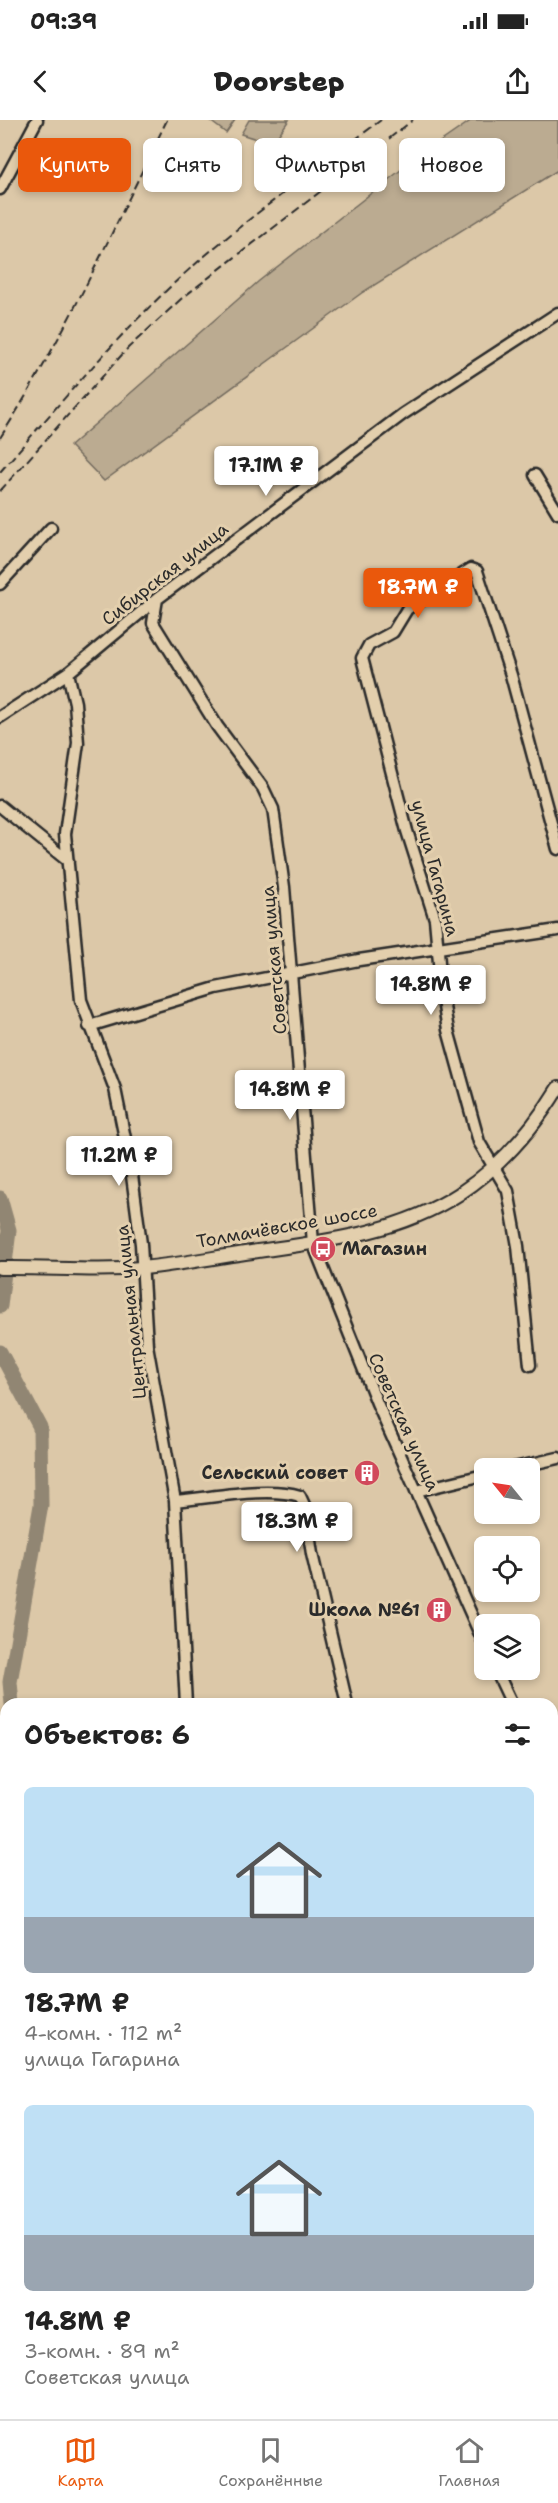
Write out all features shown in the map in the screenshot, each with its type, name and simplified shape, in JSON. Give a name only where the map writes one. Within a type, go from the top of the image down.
[{"type":"main road","name":"Толмачёвское шоссе","points":[[0,1268],[141,1268],[313,1243],[403,1222],[459,1194],[495,1165],[537,1122],[558,1088]]},
{"type":"street","points":[[0,189],[37,120]]},
{"type":"street","name":"Сибирская улица","points":[[0,717],[68,673],[157,599],[403,414],[558,313]]},
{"type":"street","points":[[535,475],[558,513]]},
{"type":"street","points":[[0,584],[51,528]]},
{"type":"street","name":"улица Гагарина","points":[[530,1365],[518,1246],[508,1191],[495,1165],[479,1142],[448,1030],[442,995],[440,950],[435,919],[407,831],[362,658],[369,645],[393,632],[407,609],[471,569],[477,571],[511,675],[558,849]]},
{"type":"street","name":"Советская улица","points":[[157,599],[153,623],[217,726],[263,788],[273,809],[284,887],[292,973],[313,1243],[333,1298],[474,1621]]},
{"type":"street","name":"Центральная улица","points":[[68,673],[75,703],[78,743],[65,834],[81,1000],[89,1026],[115,1089],[131,1167],[141,1244],[147,1345],[175,1502],[186,1698]]},
{"type":"street","points":[[0,806],[68,861]]},
{"type":"street","points":[[89,1026],[216,988],[292,973],[558,930]]},
{"type":"street","points":[[540,1462],[558,1458]]},
{"type":"street","points":[[416,1491],[474,1477]]},
{"type":"street","points":[[175,1502],[248,1494],[288,1493],[300,1496],[305,1507],[312,1554],[346,1698]]},
{"type":"street","points":[[501,1680],[509,1698]]},
{"type":"shaded area","points":[[209,120],[235,120],[226,133]]},
{"type":"shaded area","points":[[249,120],[289,120],[276,138],[254,138],[241,134]]},
{"type":"shaded area","points":[[472,120],[558,120],[558,170],[363,292],[104,481],[70,446],[259,281],[373,192],[387,192],[387,181],[399,171],[399,192],[505,192],[505,138],[446,138]]},
{"type":"waterway","points":[[0,1198],[9,1230],[0,1306]]},
{"type":"waterway","points":[[0,1352],[40,1427],[41,1505],[10,1682],[11,1698]]},
{"type":"railway","points":[[0,438],[67,321],[167,120]]},
{"type":"railway","points":[[0,472],[104,354],[170,287],[300,180],[381,120]]},
{"type":"railway","points":[[0,491],[128,348],[181,299],[413,120]]},
{"type":"place","name":"Магазин","points":[[323,1249]]},
{"type":"place","name":"Сельский совет","points":[[367,1473]]},
{"type":"place","name":"Школа №61","points":[[439,1610]]}]
